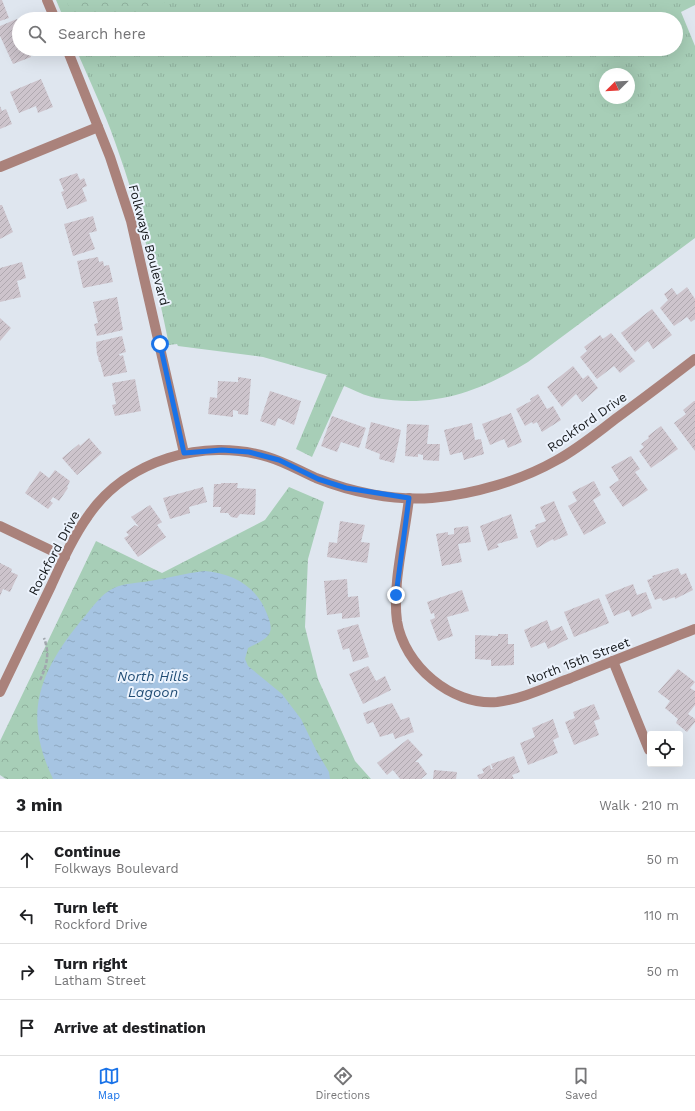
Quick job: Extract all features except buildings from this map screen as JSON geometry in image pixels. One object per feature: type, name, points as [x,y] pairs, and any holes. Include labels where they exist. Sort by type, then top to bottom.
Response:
[{"type":"street","points":[[47,0],[52,12]]},
{"type":"street","name":"Folkways Boulevard","points":[[70,56],[120,187],[138,249],[184,453]]},
{"type":"street","points":[[0,167],[98,127]]},
{"type":"street","name":"Rockford Drive","points":[[0,692],[65,557],[88,515],[110,491],[126,478],[146,467],[164,459],[184,453],[222,450],[249,452],[279,460],[318,479],[346,488],[409,498],[446,496],[480,490],[536,470],[555,461],[590,438],[695,359]]},
{"type":"street","name":"North 15th Street","points":[[409,498],[396,595],[399,631],[408,651],[426,675],[450,691],[468,697],[495,702],[510,699],[695,629]]},
{"type":"street","points":[[0,526],[65,557]]},
{"type":"street","points":[[613,661],[647,745]]},
{"type":"path","points":[[40,680],[48,658],[44,638]]},
{"type":"green space","points":[[56,0],[695,0],[695,5],[681,12],[61,12]]},
{"type":"green space","points":[[66,0],[170,0],[142,12],[71,12]]},
{"type":"green space","points":[[683,17],[695,46],[695,238],[528,362],[492,382],[455,395],[417,401],[397,401],[376,398],[344,386],[312,457],[296,449],[327,375],[263,357],[178,346],[177,344],[169,345],[139,217],[111,130],[79,56],[683,56]]},
{"type":"green space","name":"North Hills Lagoon","points":[[289,487],[324,502],[308,559],[305,627],[318,679],[355,761],[371,779],[6,779],[0,775],[0,741],[96,541],[162,573],[265,520]]},
{"type":"water","name":"North Hills Lagoon","points":[[204,571],[214,572],[234,578],[250,589],[263,604],[271,627],[270,632],[264,640],[248,648],[245,659],[248,666],[282,694],[301,719],[317,752],[329,772],[330,779],[53,779],[44,756],[39,735],[37,715],[45,678],[66,641],[104,594],[114,588],[127,584]]},
{"type":"route","points":[[160,344],[184,453],[204,450],[249,452],[279,460],[306,474],[346,488],[381,495],[409,498],[396,595]]}]
